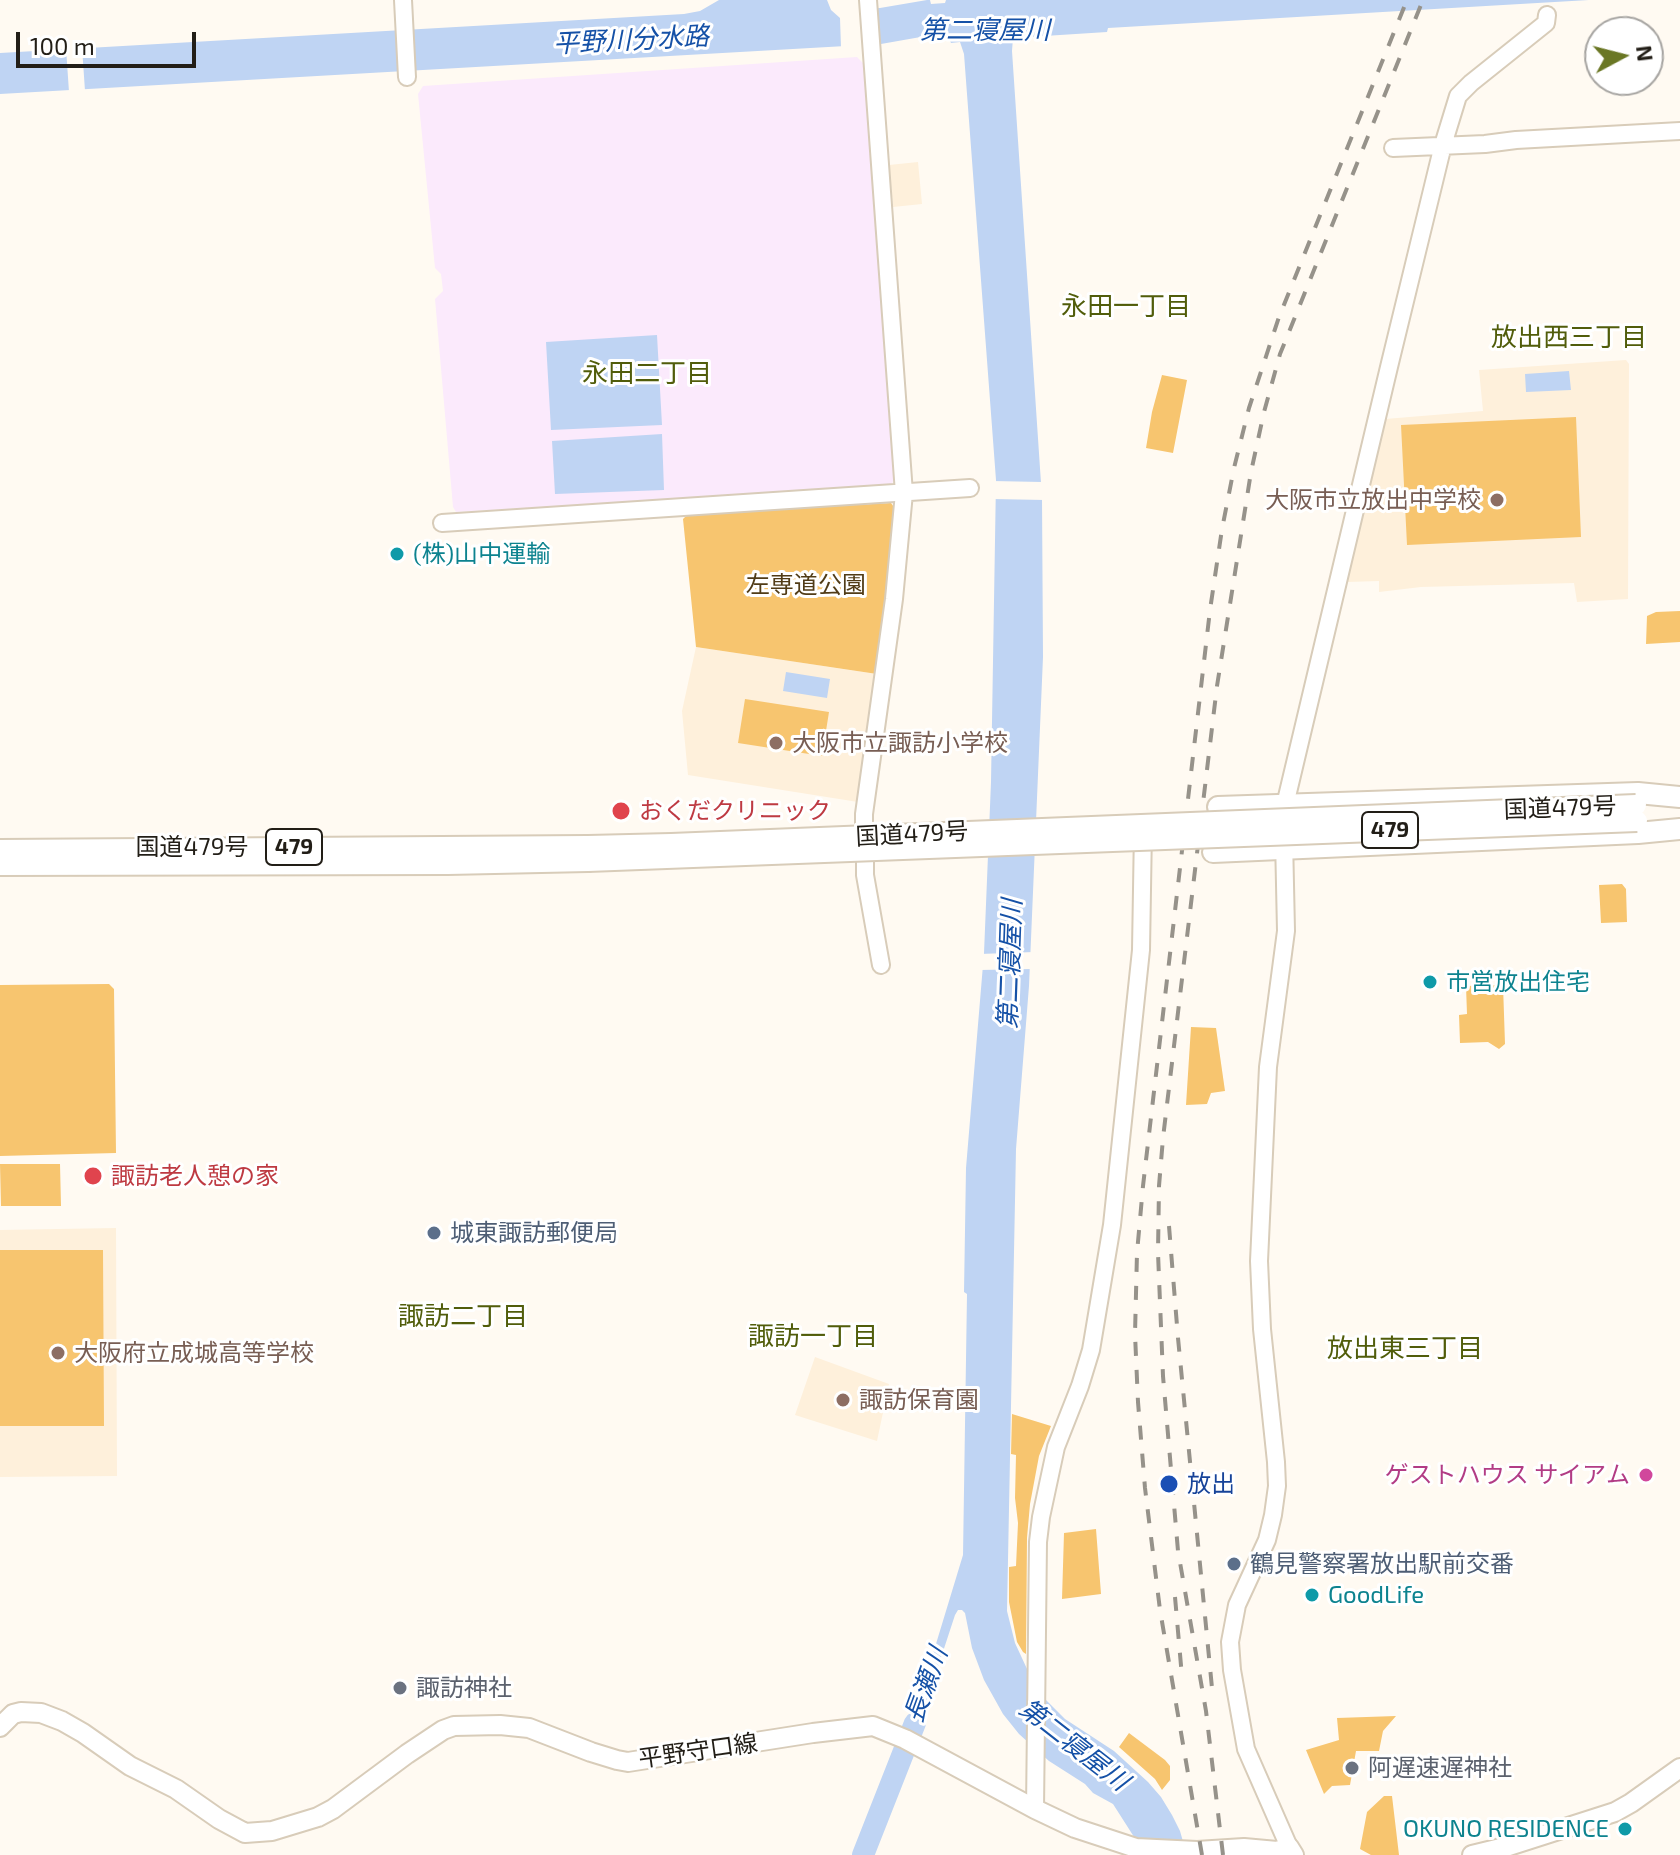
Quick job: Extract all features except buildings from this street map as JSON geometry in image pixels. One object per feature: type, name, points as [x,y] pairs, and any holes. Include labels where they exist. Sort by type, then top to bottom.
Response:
[{"type":"highway","points":[[1218,807],[1638,793],[1680,800]]},
{"type":"highway","name":"国道479号","points":[[1636,813],[1680,800]]},
{"type":"highway","name":"国道479号","points":[[0,865],[448,864],[728,842],[1143,832],[1636,813],[1680,819]]},
{"type":"highway","points":[[1213,852],[1680,829]]},
{"type":"highway","name":"国道479号","points":[[0,850],[588,853]]},
{"type":"main road","name":"平野守口線","points":[[0,1727],[13,1714],[21,1712],[41,1713],[62,1721],[130,1766],[176,1789],[245,1833],[272,1831],[318,1817],[407,1754],[454,1726],[529,1728],[591,1752],[628,1762],[873,1726],[910,1741],[1075,1828],[1138,1848],[1292,1851]]},
{"type":"main road","points":[[1472,1855],[1615,1812],[1680,1768]]},
{"type":"street","points":[[403,0],[406,75]]},
{"type":"street","points":[[864,828],[894,599],[904,493],[868,0]]},
{"type":"street","points":[[1292,1851],[1246,1749],[1230,1642],[1237,1605],[1267,1540],[1277,1486],[1262,1329],[1259,1261],[1268,1067],[1286,931],[1285,805],[1443,145],[1458,96],[1546,23],[1547,15]]},
{"type":"street","points":[[1393,148],[1680,131]]},
{"type":"street","points":[[442,523],[970,488]]},
{"type":"street","points":[[1035,1809],[1038,1542],[1044,1494],[1056,1447],[1091,1350],[1112,1225],[1141,950],[1143,832]]},
{"type":"street","points":[[865,859],[881,965]]},
{"type":"shaded area","points":[[857,57],[864,64],[895,475],[891,487],[456,512],[453,507],[435,299],[443,291],[441,274],[435,268],[418,94],[423,86]]},
{"type":"shaded area","points":[[918,162],[922,204],[893,207],[889,165]]},
{"type":"shaded area","name":"大阪市立放出中学校","points":[[1626,360],[1629,364],[1628,599],[1577,602],[1574,583],[1421,587],[1379,592],[1379,581],[1347,582],[1385,419],[1483,411],[1479,370]]},
{"type":"shaded area","name":"大阪市立諏訪小学校","points":[[696,647],[877,674],[858,802],[688,775],[682,711]]},
{"type":"shaded area","name":"大阪府立成城高等学校","points":[[116,1228],[117,1476],[0,1477],[0,1230]]},
{"type":"shaded area","points":[[815,1357],[889,1384],[877,1441],[795,1415]]},
{"type":"green space","points":[[1162,375],[1187,380],[1173,453],[1146,448]]},
{"type":"green space","points":[[1576,417],[1581,537],[1407,545],[1401,425]]},
{"type":"green space","name":"左専道公園","points":[[891,503],[896,510],[877,674],[696,647],[683,519],[688,514]]},
{"type":"green space","points":[[1680,611],[1680,642],[1646,644],[1647,616],[1656,612]]},
{"type":"green space","points":[[745,699],[829,712],[822,756],[738,743]]},
{"type":"green space","points":[[1622,884],[1626,889],[1627,922],[1601,923],[1599,885]]},
{"type":"green space","points":[[109,984],[114,989],[116,1153],[0,1156],[0,985]]},
{"type":"green space","points":[[1503,985],[1505,1044],[1499,1049],[1488,1042],[1460,1043],[1459,1015],[1467,1014],[1466,986]]},
{"type":"green space","points":[[1191,1027],[1216,1028],[1225,1091],[1211,1093],[1207,1104],[1186,1105]]},
{"type":"green space","points":[[0,1164],[60,1164],[61,1206],[1,1206]]},
{"type":"green space","name":"大阪府立成城高等学校","points":[[0,1250],[103,1250],[104,1426],[0,1426]]},
{"type":"green space","points":[[1012,1414],[1051,1426],[1039,1456],[1030,1504],[1026,1654],[1017,1642],[1009,1602],[1009,1567],[1016,1566],[1018,1523],[1016,1455],[1011,1454]]},
{"type":"green space","points":[[1096,1529],[1101,1594],[1062,1599],[1064,1533]]},
{"type":"green space","points":[[1396,1716],[1383,1731],[1379,1751],[1356,1751],[1350,1785],[1332,1786],[1324,1794],[1306,1750],[1339,1740],[1337,1718]]},
{"type":"green space","points":[[1129,1733],[1170,1766],[1170,1780],[1162,1790],[1155,1779],[1119,1747]]},
{"type":"green space","points":[[1384,1796],[1392,1796],[1399,1855],[1371,1855],[1360,1849],[1367,1812]]},
{"type":"water","points":[[719,0],[865,0],[837,10],[880,8],[927,0],[931,4],[945,3],[946,0],[1589,0],[1108,28],[1107,32],[1013,38],[1042,498],[1043,657],[1029,986],[1016,1149],[1007,1611],[1015,1643],[1034,1684],[1045,1699],[1065,1719],[1114,1751],[1148,1782],[1172,1815],[1184,1845],[1136,1840],[1113,1804],[1049,1761],[1019,1734],[1003,1714],[984,1680],[962,1610],[955,1615],[914,1740],[908,1736],[963,1555],[966,1168],[984,953],[991,782],[996,480],[964,54],[960,42],[951,43],[947,34],[881,44],[0,94],[0,53],[684,14],[700,11]]},
{"type":"water","points":[[657,335],[662,425],[551,430],[546,342]]},
{"type":"water","points":[[1569,371],[1571,390],[1526,392],[1525,374]]},
{"type":"water","points":[[662,434],[664,490],[555,494],[552,441]]},
{"type":"water","points":[[786,672],[830,679],[827,698],[783,691]]},
{"type":"pier","points":[[827,0],[859,0],[882,46],[841,48],[840,18],[831,10]]},
{"type":"pier","points":[[82,47],[85,91],[69,92],[66,48]]},
{"type":"pier","points":[[1045,480],[1045,500],[992,499],[992,481]]},
{"type":"pier","points":[[1034,952],[1032,969],[980,970],[980,954]]},
{"type":"waterway","name":"長瀬川","points":[[863,1855],[915,1723]]},
{"type":"railway","points":[[1202,1855],[1160,1610],[1145,1488],[1135,1334],[1143,1186],[1210,610],[1234,468],[1249,408],[1279,317],[1407,0]]},
{"type":"railway","points":[[1223,1855],[1206,1711],[1178,1551],[1163,1376],[1158,1253],[1163,1138],[1217,686],[1251,472],[1264,412],[1280,354],[1423,0]]},
{"type":"railway","points":[[1169,1226],[1212,1688]]},
{"type":"railway","points":[[1175,1597],[1182,1677]]},
{"type":"place","name":"大阪市立放出中学校","points":[[1497,500]]},
{"type":"place","name":"(株)山中運輸","points":[[397,554]]},
{"type":"place","name":"大阪市立諏訪小学校","points":[[776,743]]},
{"type":"place","name":"おくだクリニック","points":[[621,811]]},
{"type":"place","name":"市営放出住宅","points":[[1430,982]]},
{"type":"place","name":"諏訪老人憩の家","points":[[93,1176]]},
{"type":"place","name":"城東諏訪郵便局","points":[[434,1233]]},
{"type":"place","name":"大阪府立成城高等学校","points":[[58,1353]]},
{"type":"place","name":"諏訪保育園","points":[[843,1400]]},
{"type":"place","name":"ゲストハウス サイアム","points":[[1646,1475]]},
{"type":"place","name":"放出","points":[[1169,1484]]},
{"type":"place","name":"鶴見警察署放出駅前交番","points":[[1234,1564]]},
{"type":"place","name":"GoodLife","points":[[1312,1595]]},
{"type":"place","name":"諏訪神社","points":[[400,1688]]},
{"type":"place","name":"阿遅速遅神社","points":[[1352,1768]]},
{"type":"place","name":"OKUNO RESIDENCE","points":[[1625,1829]]},
{"type":"district","name":"永田一丁目","points":[[1126,306]]},
{"type":"district","name":"放出西三丁目","points":[[1569,337]]},
{"type":"district","name":"永田二丁目","points":[[647,373]]},
{"type":"district","name":"諏訪二丁目","points":[[463,1316]]},
{"type":"district","name":"諏訪一丁目","points":[[813,1336]]},
{"type":"district","name":"放出東三丁目","points":[[1405,1348]]},
{"type":"water label","name":"第二寝屋川","points":[[985,30]]},
{"type":"water label","name":"平野川分水路","points":[[631,40]]},
{"type":"water label","name":"第二寝屋川","points":[[1010,964]]},
{"type":"water label","name":"第二寝屋川","points":[[1074,1745]]}]
